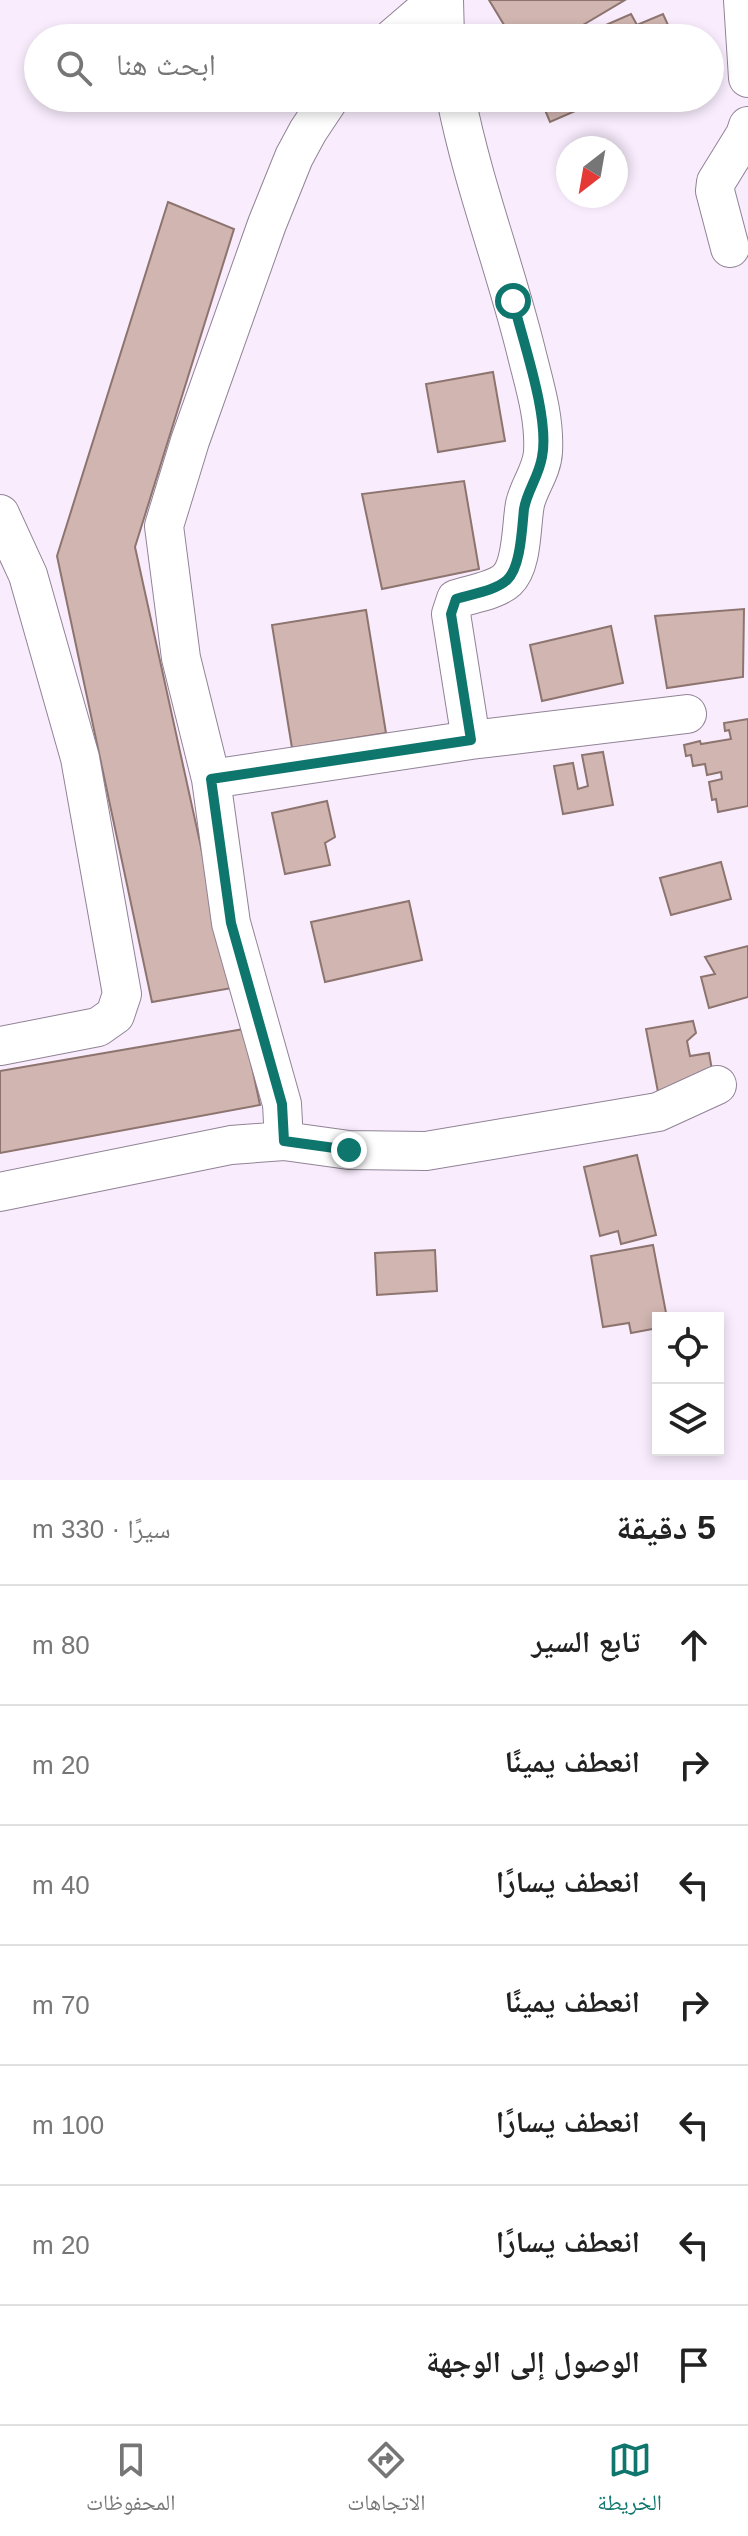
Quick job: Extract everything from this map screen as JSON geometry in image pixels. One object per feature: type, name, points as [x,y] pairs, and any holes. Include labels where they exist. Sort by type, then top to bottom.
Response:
[{"type":"street","points":[[409,24],[437,0]]},
{"type":"street","points":[[444,0],[445,24]]},
{"type":"street","points":[[743,0],[748,78]]},
{"type":"street","points":[[284,1141],[282,1104],[231,923],[211,779],[181,658],[164,526],[190,441],[267,224],[294,157],[321,112]]},
{"type":"street","points":[[459,112],[513,301],[542,418],[543,443],[540,466],[525,501],[514,569],[508,579],[497,586],[456,599],[453,604],[451,614],[471,740]]},
{"type":"street","points":[[730,248],[715,191],[716,182],[748,126]]},
{"type":"street","points":[[0,514],[28,575],[80,758],[122,994],[115,1015],[98,1027],[0,1046]]},
{"type":"street","points":[[211,779],[471,740],[687,714]]},
{"type":"street","points":[[0,1192],[231,1145],[284,1141],[349,1150],[426,1151],[658,1112],[717,1085]]},
{"type":"building","points":[[489,0],[625,0],[585,24],[504,24]]},
{"type":"building","points":[[631,14],[636,24],[608,24]]},
{"type":"building","points":[[663,14],[668,24],[639,24]]},
{"type":"building","points":[[546,112],[573,112],[550,122]]},
{"type":"building","points":[[168,202],[234,229],[135,547],[232,988],[152,1002],[57,556]]},
{"type":"building","points":[[493,372],[505,441],[438,452],[426,384]]},
{"type":"building","points":[[464,481],[479,569],[382,589],[362,494]]},
{"type":"building","points":[[744,609],[743,677],[667,688],[655,616]]},
{"type":"building","points":[[366,610],[386,733],[292,748],[272,625]]},
{"type":"building","points":[[611,626],[623,683],[542,701],[530,645]]},
{"type":"building","points":[[748,719],[748,806],[718,812],[709,782],[722,779],[721,772],[707,775],[705,764],[693,766],[691,755],[686,756],[684,745],[731,739],[724,723]]},
{"type":"building","points":[[603,752],[613,805],[563,814],[554,766],[573,763],[578,789],[588,786],[582,755]]},
{"type":"building","points":[[327,801],[335,837],[325,843],[330,865],[285,874],[272,813]]},
{"type":"building","points":[[721,862],[731,899],[671,915],[660,878]]},
{"type":"building","points":[[409,901],[422,960],[325,982],[311,922]]},
{"type":"building","points":[[748,946],[748,997],[709,1008],[701,977],[715,974],[705,957]]},
{"type":"building","points":[[693,1021],[696,1033],[687,1041],[690,1056],[709,1053],[714,1081],[658,1092],[646,1029]]},
{"type":"building","points":[[244,1029],[260,1105],[0,1153],[0,1071]]},
{"type":"building","points":[[637,1155],[656,1235],[621,1244],[618,1231],[600,1236],[584,1167]]},
{"type":"building","points":[[653,1245],[666,1312],[652,1312],[652,1329],[631,1333],[629,1323],[603,1327],[591,1256]]},
{"type":"building","points":[[435,1250],[437,1291],[377,1295],[375,1253]]},
{"type":"route","points":[[349,1150],[284,1141],[282,1104],[231,923],[211,779],[471,740],[451,614],[453,604],[456,599],[497,586],[508,579],[514,569],[520,543],[525,501],[543,456],[542,418],[513,301]]}]
